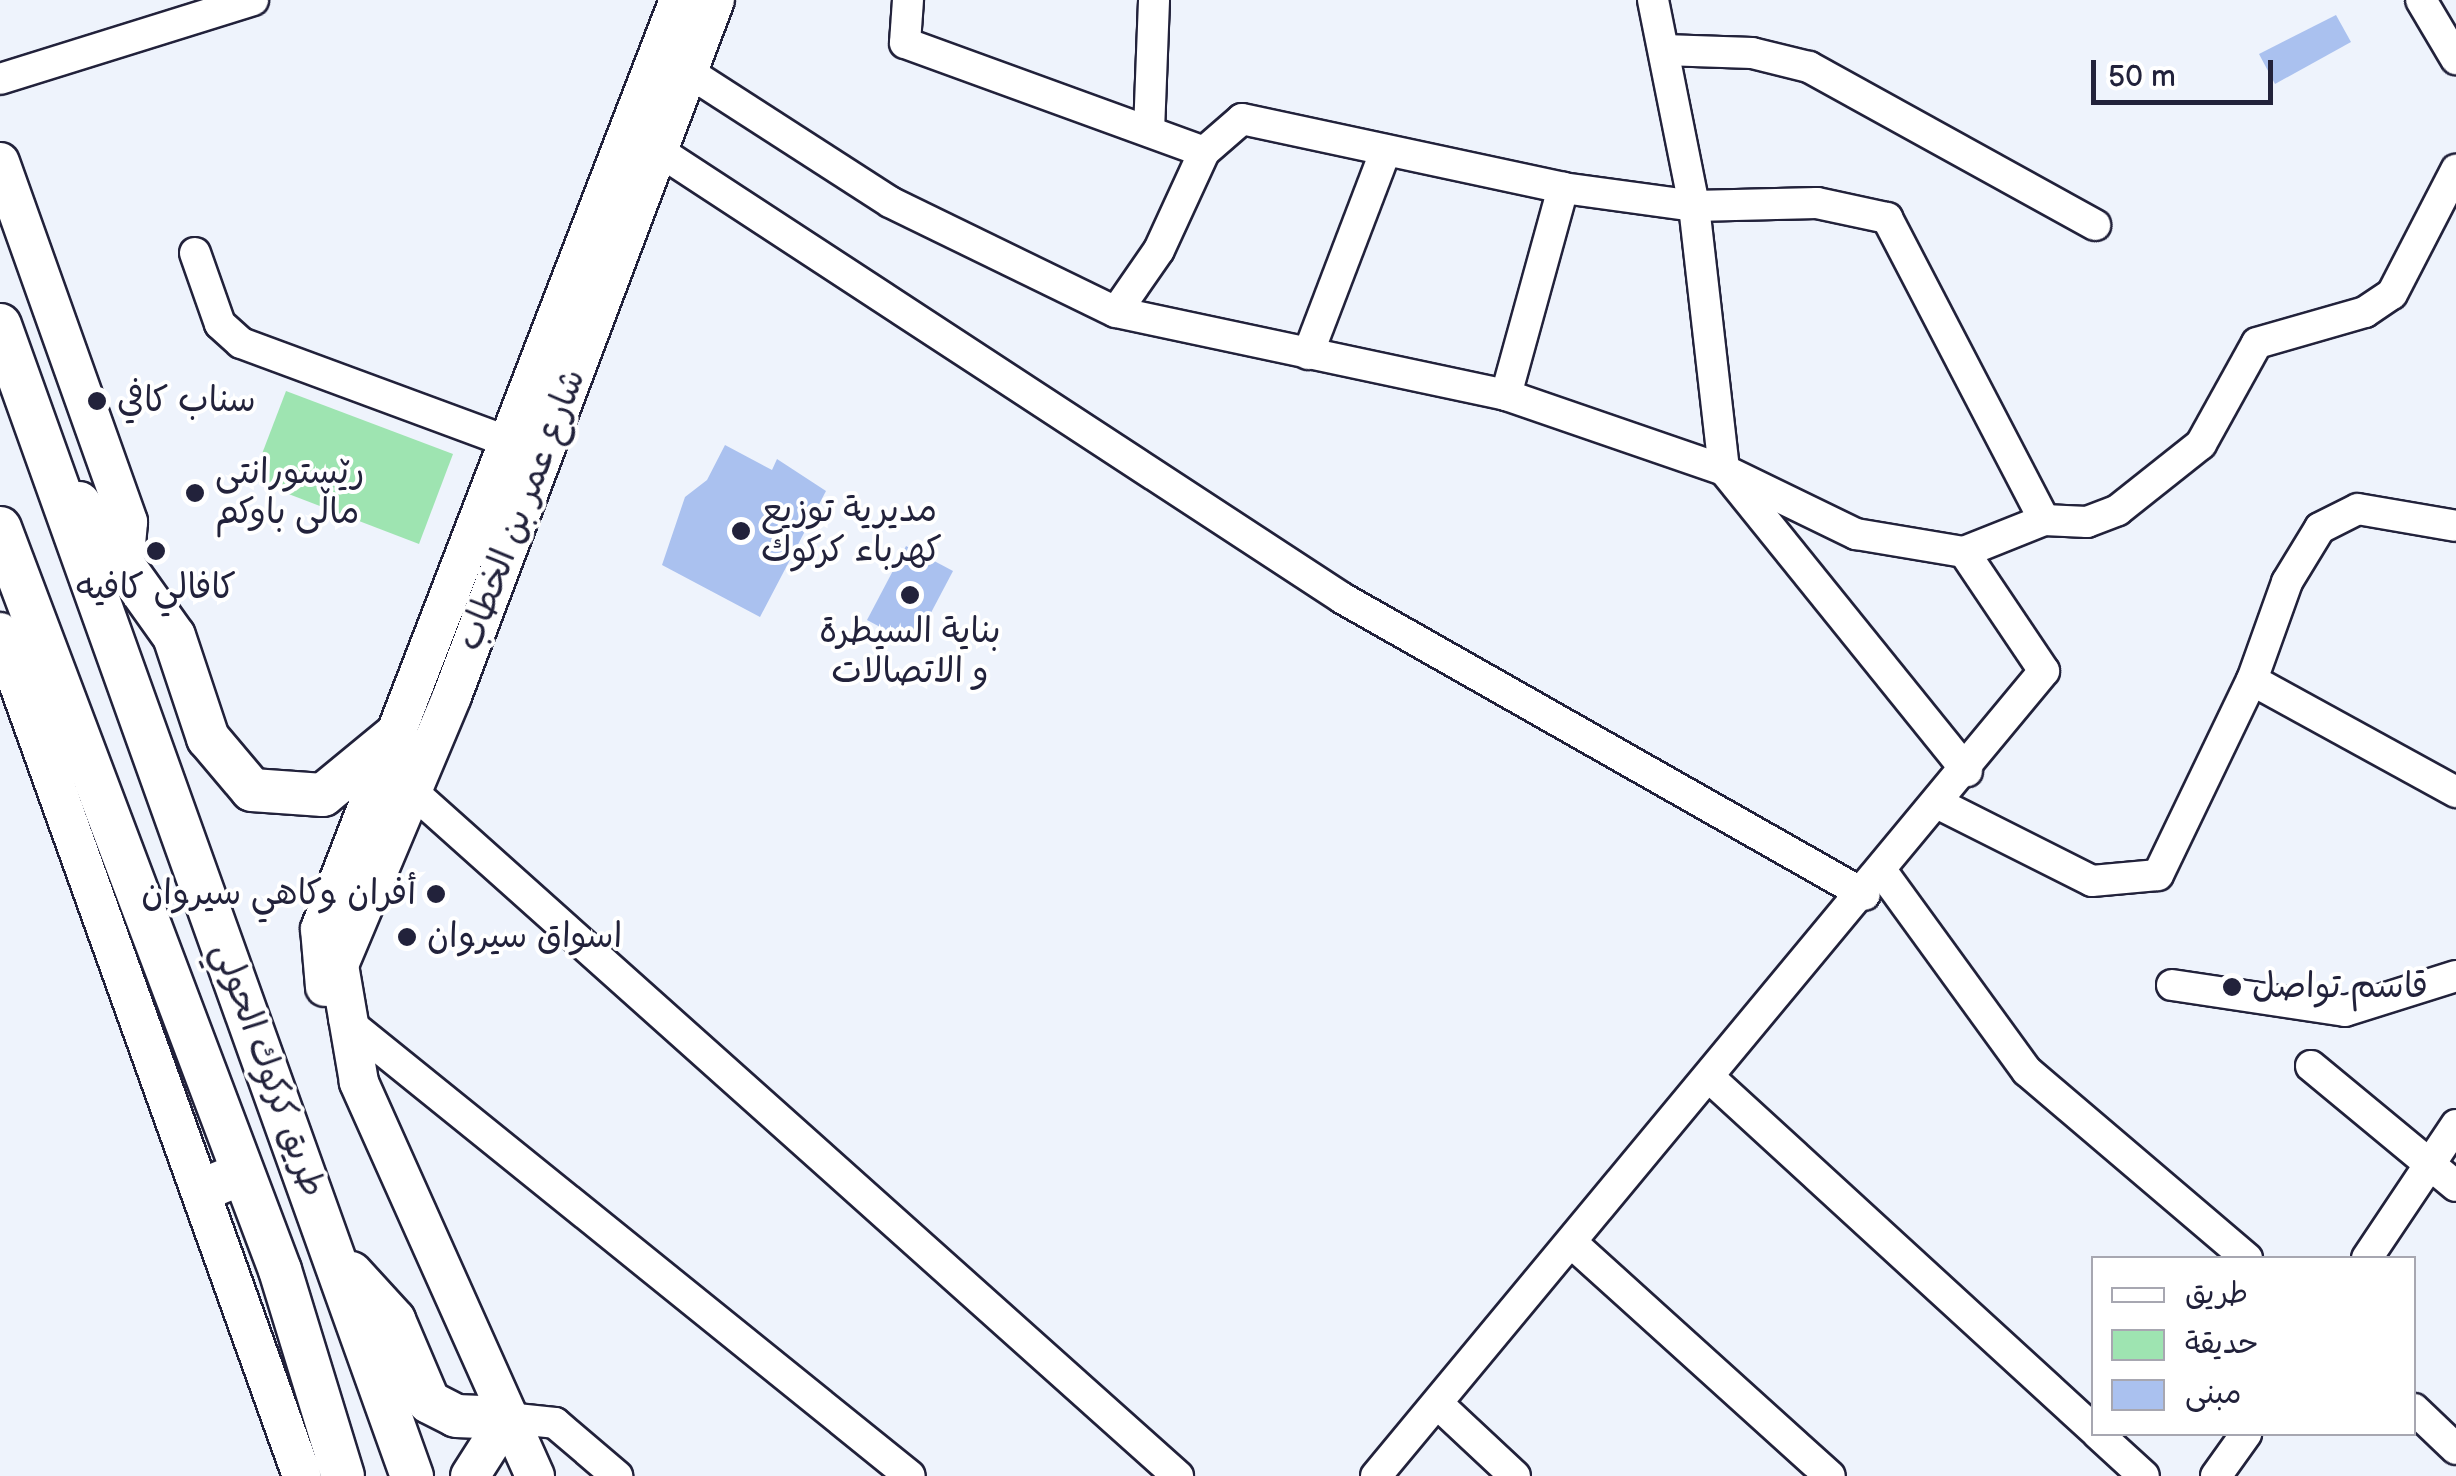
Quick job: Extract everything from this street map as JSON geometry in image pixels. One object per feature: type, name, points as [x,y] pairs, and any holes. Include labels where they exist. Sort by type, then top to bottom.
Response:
[{"type":"highway","name":"طريق كركوك الحولي","points":[[0,326],[412,1476]]},
{"type":"highway","points":[[41,445],[174,636],[208,738],[252,790],[323,795],[397,734]]},
{"type":"highway","name":"طريق كركوك الحولي","points":[[0,528],[222,1182],[343,1476]]},
{"type":"highway","points":[[336,1258],[394,1320],[429,1402],[456,1416],[507,1418]]},
{"type":"main road","name":"شارع عمر بن الخطاب","points":[[344,1019],[344,948],[414,793],[434,690],[509,442],[679,0]]},
{"type":"main road","name":"شارع عمر بن الخطاب","points":[[344,1019],[321,977],[320,929],[397,734],[434,690],[658,151],[715,0]]},
{"type":"main road","points":[[0,162],[128,522],[124,567]]},
{"type":"main road","points":[[0,632],[222,1182],[302,1476]]},
{"type":"main road","points":[[344,1019],[359,1082],[535,1476]]},
{"type":"main road","points":[[470,1476],[507,1418]]},
{"type":"main road","points":[[507,1418],[514,1476]]},
{"type":"street","points":[[0,79],[253,0]]},
{"type":"street","points":[[908,0],[905,43],[1204,152]]},
{"type":"street","points":[[1149,131],[1154,0]]},
{"type":"street","points":[[1653,0],[1694,206],[1724,470],[1967,770]]},
{"type":"street","points":[[2420,0],[2456,60]]},
{"type":"street","points":[[1664,50],[1752,53],[1809,66],[2095,225]]},
{"type":"street","points":[[690,72],[890,202],[1116,312],[1506,395],[1724,470],[1856,534],[1964,552],[2044,520],[2086,522],[2174,472],[2227,410],[2257,344],[2274,332],[2365,312],[2392,294],[2456,170]]},
{"type":"street","points":[[1116,312],[1159,250],[1204,152],[1242,119],[1563,188],[1694,206],[1817,203],[1887,218],[2044,520]]},
{"type":"street","points":[[1308,354],[1386,150]]},
{"type":"street","points":[[658,151],[1342,598],[1874,884],[2027,1071],[2245,1256]]},
{"type":"street","points":[[1506,395],[1563,188]]},
{"type":"street","points":[[195,253],[220,324],[240,342],[509,442]]},
{"type":"street","points":[[1939,804],[2092,881],[2158,874],[2252,680],[2287,582],[2320,528],[2358,508],[2456,526]]},
{"type":"street","points":[[1376,1476],[1874,884],[2044,672],[1964,552]]},
{"type":"street","points":[[2252,680],[2456,792]]},
{"type":"street","points":[[414,793],[1178,1476]]},
{"type":"street","points":[[2172,984],[2345,1011],[2456,976]]},
{"type":"street","points":[[344,1019],[910,1476]]},
{"type":"street","points":[[2311,1066],[2456,1186]]},
{"type":"street","points":[[1711,1079],[2091,1427]]},
{"type":"street","points":[[2367,1256],[2456,1125]]},
{"type":"street","points":[[1573,1244],[1830,1476]]},
{"type":"street","points":[[1439,1405],[1516,1476]]},
{"type":"street","points":[[2416,1410],[2456,1448]]},
{"type":"street","points":[[507,1418],[547,1418],[617,1476]]},
{"type":"street","points":[[2100,1436],[2144,1476]]},
{"type":"street","points":[[2216,1476],[2245,1436]]},
{"type":"green space","points":[[286,391],[453,454],[419,544],[252,480]]},
{"type":"building","points":[[2336,15],[2351,42],[2275,84],[2259,54]]},
{"type":"building","name":"مديرية توزيع كهرباء كركوك","points":[[725,445],[772,470],[777,459],[826,491],[760,617],[662,565],[685,497],[707,480]]},
{"type":"building","name":"بناية السيطرة و الاتصالات","points":[[906,546],[953,571],[914,645],[867,620]]},
{"type":"place","name":"سناب كافي","points":[[97,401]]},
{"type":"place","name":"رێستورانتی ماڵی باوکم","points":[[195,493]]},
{"type":"place","name":"مديرية توزيع كهرباء كركوك","points":[[741,531]]},
{"type":"place","name":"كافالي كافيه","points":[[156,551]]},
{"type":"place","name":"بناية السيطرة و الاتصالات","points":[[910,595]]},
{"type":"place","name":"أفران وكاهي سيروان","points":[[436,894]]},
{"type":"place","name":"اسواق سيروان","points":[[407,937]]},
{"type":"place","name":"قاسم تواصل","points":[[2232,987]]}]
